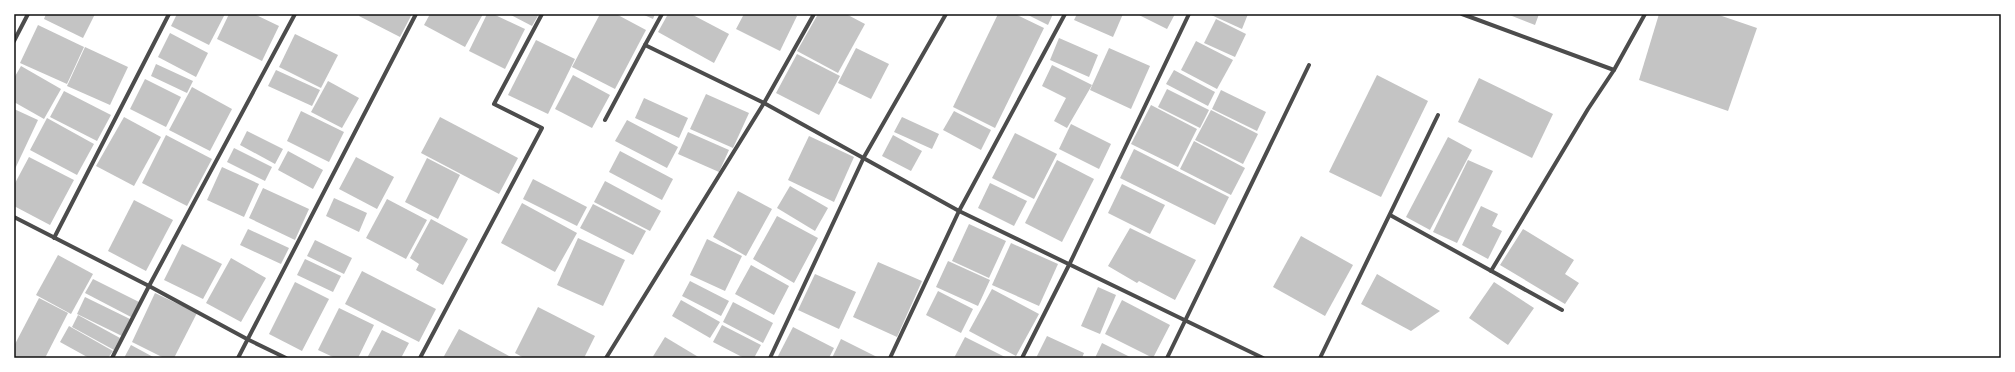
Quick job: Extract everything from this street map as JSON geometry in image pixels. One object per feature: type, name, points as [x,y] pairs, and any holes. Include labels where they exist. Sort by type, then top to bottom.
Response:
[{"type":"street","points":[[14,41],[28,14]]},
{"type":"street","points":[[54,238],[169,14]]},
{"type":"street","points":[[112,358],[295,14]]},
{"type":"street","points":[[238,358],[416,14]]},
{"type":"street","points":[[420,358],[542,128],[494,104],[542,14]]},
{"type":"street","points":[[605,120],[662,14]]},
{"type":"street","points":[[606,358],[764,103],[814,14]]},
{"type":"street","points":[[770,358],[864,158],[946,14]]},
{"type":"street","points":[[890,358],[959,210],[1065,14]]},
{"type":"street","points":[[1022,358],[1070,263],[1189,14]]},
{"type":"street","points":[[1462,14],[1614,70]]},
{"type":"street","points":[[1491,271],[1588,108],[1614,70],[1645,14]]},
{"type":"street","points":[[645,45],[764,103],[959,210],[1263,358]]},
{"type":"street","points":[[1167,358],[1309,65]]},
{"type":"street","points":[[1320,358],[1438,115]]},
{"type":"street","points":[[1390,215],[1562,310]]},
{"type":"street","points":[[14,217],[286,358]]},
{"type":"building","points":[[46,14],[95,14],[83,38],[44,19]]},
{"type":"building","points":[[177,14],[225,14],[209,45],[171,26]]},
{"type":"building","points":[[229,14],[254,14],[279,26],[262,61],[217,39]]},
{"type":"building","points":[[360,14],[412,14],[400,37],[359,16]]},
{"type":"building","points":[[430,14],[483,14],[465,47],[424,25]]},
{"type":"building","points":[[487,14],[493,14],[525,29],[505,69],[469,51]]},
{"type":"building","points":[[509,14],[539,14],[532,26]]},
{"type":"building","points":[[600,14],[616,14],[646,30],[615,89],[572,67]]},
{"type":"building","points":[[642,14],[655,14],[653,19]]},
{"type":"building","points":[[668,14],[691,14],[729,34],[714,63],[658,32]]},
{"type":"building","points":[[744,14],[794,14],[797,16],[780,51],[736,29]]},
{"type":"building","points":[[818,14],[846,14],[865,24],[838,73],[797,51]]},
{"type":"building","points":[[998,14],[1015,14],[1044,28],[995,128],[953,107]]},
{"type":"building","points":[[1026,14],[1053,14],[1048,25]]},
{"type":"building","points":[[1077,14],[1123,14],[1113,37],[1074,20]]},
{"type":"building","points":[[1137,14],[1175,14],[1167,29]]},
{"type":"building","points":[[1209,14],[1248,14],[1242,29]]},
{"type":"building","points":[[1507,14],[1539,14],[1535,25]]},
{"type":"building","points":[[1659,14],[1716,14],[1757,28],[1728,111],[1639,80]]},
{"type":"building","points":[[1216,19],[1246,34],[1235,57],[1204,43]]},
{"type":"building","points":[[38,25],[84,47],[67,84],[20,63]]},
{"type":"building","points":[[170,33],[208,53],[196,77],[158,57]]},
{"type":"building","points":[[295,34],[338,55],[321,88],[279,67]]},
{"type":"building","points":[[1059,38],[1098,55],[1089,77],[1050,60]]},
{"type":"building","points":[[536,40],[575,59],[548,114],[508,95]]},
{"type":"building","points":[[1196,41],[1233,60],[1217,89],[1181,70]]},
{"type":"building","points":[[85,47],[128,67],[110,105],[67,86]]},
{"type":"building","points":[[856,48],[889,64],[871,99],[838,83]]},
{"type":"building","points":[[1109,48],[1150,66],[1131,109],[1090,90]]},
{"type":"building","points":[[797,54],[840,76],[819,115],[776,93]]},
{"type":"building","points":[[156,64],[193,81],[187,93],[151,76]]},
{"type":"building","points":[[1052,65],[1092,85],[1067,128],[1054,121],[1066,98],[1042,86]]},
{"type":"building","points":[[21,66],[61,89],[44,119],[14,102],[14,78]]},
{"type":"building","points":[[276,70],[320,90],[312,106],[268,86]]},
{"type":"building","points":[[1174,70],[1215,92],[1208,106],[1166,84]]},
{"type":"building","points":[[573,75],[610,95],[592,128],[555,109]]},
{"type":"building","points":[[1377,75],[1428,101],[1381,197],[1329,172]]},
{"type":"building","points":[[1479,78],[1553,114],[1532,158],[1458,122]]},
{"type":"building","points":[[145,79],[181,97],[166,127],[130,109]]},
{"type":"building","points":[[328,81],[359,98],[342,128],[311,112]]},
{"type":"building","points":[[192,87],[232,109],[210,151],[169,130]]},
{"type":"building","points":[[1167,89],[1209,110],[1200,128],[1158,107]]},
{"type":"building","points":[[1221,90],[1266,112],[1257,131],[1212,109]]},
{"type":"building","points":[[64,91],[111,115],[97,141],[50,117]]},
{"type":"building","points":[[706,94],[749,113],[733,148],[690,129]]},
{"type":"building","points":[[644,98],[688,118],[679,138],[635,118]]},
{"type":"building","points":[[1151,105],[1197,129],[1178,167],[1131,144]]},
{"type":"building","points":[[14,109],[38,120],[14,171]]},
{"type":"building","points":[[1211,110],[1258,134],[1243,164],[1195,140]]},
{"type":"building","points":[[301,111],[344,132],[329,162],[287,141]]},
{"type":"building","points":[[954,111],[991,130],[981,150],[943,130]]},
{"type":"building","points":[[124,117],[161,137],[134,186],[96,166]]},
{"type":"building","points":[[440,117],[518,158],[499,194],[421,153]]},
{"type":"building","points":[[902,117],[939,134],[932,149],[894,132]]},
{"type":"building","points":[[47,118],[94,144],[77,175],[30,150]]},
{"type":"building","points":[[627,120],[678,147],[667,168],[615,141]]},
{"type":"building","points":[[1071,124],[1111,144],[1099,169],[1059,149]]},
{"type":"building","points":[[247,131],[283,149],[275,164],[240,145]]},
{"type":"building","points":[[688,132],[729,150],[719,172],[678,154]]},
{"type":"building","points":[[1015,133],[1057,154],[1034,199],[992,178]]},
{"type":"building","points":[[166,135],[212,159],[187,206],[142,183]]},
{"type":"building","points":[[893,135],[922,151],[911,171],[882,156]]},
{"type":"building","points":[[809,136],[854,157],[834,202],[788,180]]},
{"type":"building","points":[[1448,137],[1472,150],[1430,230],[1406,217]]},
{"type":"building","points":[[1194,141],[1245,168],[1231,195],[1180,169]]},
{"type":"building","points":[[234,148],[272,167],[265,181],[227,162]]},
{"type":"building","points":[[1134,149],[1229,197],[1215,225],[1120,178]]},
{"type":"building","points":[[288,151],[323,170],[313,189],[278,170]]},
{"type":"building","points":[[620,151],[673,179],[662,200],[609,172]]},
{"type":"building","points":[[29,157],[74,180],[50,225],[14,206],[14,185]]},
{"type":"building","points":[[356,157],[394,177],[377,209],[339,189]]},
{"type":"building","points":[[427,158],[460,175],[438,219],[405,202]]},
{"type":"building","points":[[1057,160],[1094,179],[1062,242],[1025,223]]},
{"type":"building","points":[[1468,160],[1493,171],[1457,243],[1433,232]]},
{"type":"building","points":[[222,167],[259,184],[244,217],[207,200]]},
{"type":"building","points":[[533,179],[587,207],[577,226],[523,199]]},
{"type":"building","points":[[605,181],[661,211],[650,231],[594,202]]},
{"type":"building","points":[[990,183],[1027,201],[1014,226],[978,208]]},
{"type":"building","points":[[1122,184],[1165,205],[1150,234],[1108,213]]},
{"type":"building","points":[[790,186],[828,208],[815,231],[777,208]]},
{"type":"building","points":[[263,188],[309,209],[295,240],[249,218]]},
{"type":"building","points":[[738,191],[772,209],[746,256],[713,237]]},
{"type":"building","points":[[334,198],[367,213],[359,232],[326,216]]},
{"type":"building","points":[[387,199],[427,220],[406,259],[366,238]]},
{"type":"building","points":[[134,200],[173,220],[146,271],[108,251]]},
{"type":"building","points":[[522,203],[577,233],[555,272],[501,243]]},
{"type":"building","points":[[593,204],[646,231],[633,255],[580,228]]},
{"type":"building","points":[[1481,206],[1498,214],[1492,226],[1502,231],[1488,259],[1462,245]]},
{"type":"building","points":[[777,216],[818,238],[794,283],[753,259]]},
{"type":"building","points":[[431,219],[468,239],[443,285],[416,270],[419,264],[410,258]]},
{"type":"building","points":[[969,224],[1006,241],[989,278],[952,261]]},
{"type":"building","points":[[1130,228],[1196,260],[1175,300],[1139,281],[1137,283],[1108,266]]},
{"type":"building","points":[[248,229],[289,248],[281,264],[240,245]]},
{"type":"building","points":[[1523,229],[1574,260],[1565,274],[1579,283],[1565,304],[1500,265]]},
{"type":"building","points":[[1301,236],[1353,265],[1325,316],[1273,287]]},
{"type":"building","points":[[578,238],[625,260],[603,306],[557,285]]},
{"type":"building","points":[[707,239],[742,256],[725,291],[690,275]]},
{"type":"building","points":[[315,240],[352,258],[344,274],[307,256]]},
{"type":"building","points":[[1011,243],[1058,264],[1039,306],[992,285]]},
{"type":"building","points":[[182,244],[222,264],[203,299],[164,280]]},
{"type":"building","points":[[58,255],[93,274],[71,314],[36,295]]},
{"type":"building","points":[[231,258],[266,278],[241,322],[206,303]]},
{"type":"building","points":[[305,259],[341,276],[333,292],[297,275]]},
{"type":"building","points":[[948,261],[990,280],[978,306],[936,287]]},
{"type":"building","points":[[878,262],[922,281],[897,337],[853,317]]},
{"type":"building","points":[[751,265],[789,286],[774,315],[735,294]]},
{"type":"building","points":[[362,271],[436,309],[419,342],[345,304]]},
{"type":"building","points":[[815,274],[856,292],[839,329],[798,310]]},
{"type":"building","points":[[1377,274],[1440,311],[1411,331],[1361,304]]},
{"type":"building","points":[[93,279],[139,302],[131,317],[85,293]]},
{"type":"building","points":[[690,281],[729,301],[721,316],[682,296]]},
{"type":"building","points":[[295,282],[329,299],[302,351],[269,334]]},
{"type":"building","points":[[1494,282],[1534,308],[1508,345],[1469,318]]},
{"type":"building","points":[[1098,287],[1116,295],[1100,334],[1081,326]]},
{"type":"building","points":[[992,289],[1039,314],[1016,356],[969,331]]},
{"type":"building","points":[[938,291],[973,309],[961,333],[926,315]]},
{"type":"building","points":[[155,293],[197,313],[174,358],[164,358],[132,342]]},
{"type":"building","points":[[85,297],[130,319],[122,336],[77,314]]},
{"type":"building","points":[[39,298],[68,313],[45,358],[14,358],[14,346]]},
{"type":"building","points":[[681,300],[720,322],[710,338],[672,316]]},
{"type":"building","points":[[1122,300],[1170,325],[1153,358],[1105,334]]},
{"type":"building","points":[[733,302],[773,323],[763,343],[723,322]]},
{"type":"building","points":[[538,307],[595,336],[584,358],[524,358],[515,353]]},
{"type":"building","points":[[339,308],[374,325],[358,358],[335,358],[318,350]]},
{"type":"building","points":[[78,315],[120,338],[114,350],[72,327]]},
{"type":"building","points":[[722,325],[761,345],[754,358],[744,358],[713,342]]},
{"type":"building","points":[[69,326],[113,351],[108,358],[89,358],[60,342]]},
{"type":"building","points":[[793,327],[834,348],[829,358],[777,358]]},
{"type":"building","points":[[459,329],[513,358],[443,358]]},
{"type":"building","points":[[382,330],[409,343],[401,358],[367,358]]},
{"type":"building","points":[[1047,336],[1084,353],[1082,358],[1036,358]]},
{"type":"building","points":[[665,337],[700,358],[652,358]]},
{"type":"building","points":[[965,337],[1007,358],[954,358]]},
{"type":"building","points":[[841,339],[879,358],[832,358]]},
{"type":"building","points":[[1102,343],[1132,358],[1095,358]]},
{"type":"building","points":[[131,345],[155,358],[124,358]]}]
